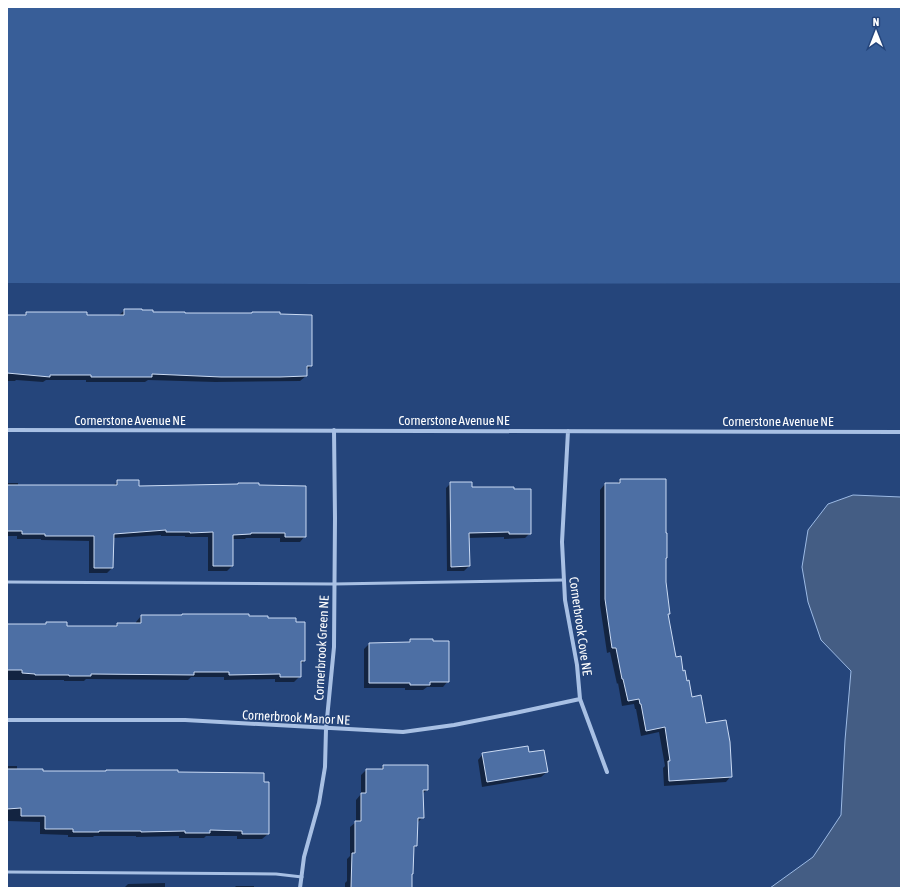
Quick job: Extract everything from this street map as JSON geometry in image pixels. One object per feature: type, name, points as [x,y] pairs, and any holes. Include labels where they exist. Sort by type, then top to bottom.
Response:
[{"type":"street","name":"Cornerstone Avenue NE","points":[[7,430],[901,432]]},
{"type":"street","name":"Cornerbrook Green NE","points":[[300,888],[304,857],[319,803],[325,767],[326,729],[334,648],[334,430]]},
{"type":"street","name":"Cornerbrook Cove NE","points":[[568,431],[562,542],[565,600],[577,665],[580,699],[607,772]]},
{"type":"street","name":"Cornerbrook Manor NE","points":[[7,720],[185,720],[326,729],[403,732],[454,725],[580,699]]},
{"type":"lane","points":[[7,582],[334,584],[564,580]]},
{"type":"lane","points":[[7,872],[276,874],[302,877]]},
{"type":"shaded area","points":[[7,7],[901,7],[901,283],[7,283]]},
{"type":"shaded area","points":[[853,495],[901,497],[901,888],[770,888],[813,857],[841,815],[845,740],[851,671],[821,640],[808,602],[802,567],[808,530],[828,504]]},
{"type":"building","points":[[124,309],[153,310],[153,312],[280,312],[280,314],[312,315],[312,366],[307,366],[307,376],[280,377],[221,377],[152,374],[152,377],[50,375],[50,377],[7,373],[7,315],[26,315],[26,312],[87,312],[87,315],[124,315]]},
{"type":"building","points":[[620,479],[666,479],[666,582],[670,614],[668,614],[676,657],[681,656],[683,671],[685,670],[687,681],[689,680],[692,697],[701,695],[706,723],[726,720],[730,742],[732,777],[669,781],[668,761],[670,761],[665,727],[646,731],[639,699],[628,701],[616,648],[612,648],[605,599],[605,483],[620,483]]},
{"type":"building","points":[[117,480],[139,480],[139,486],[259,483],[259,485],[306,486],[306,537],[285,537],[285,533],[251,533],[233,535],[233,566],[213,566],[213,532],[166,532],[166,530],[114,534],[113,568],[94,568],[94,536],[45,536],[45,534],[22,534],[22,531],[7,531],[7,485],[117,485]]},
{"type":"building","points":[[450,482],[472,482],[472,487],[514,487],[514,489],[531,489],[531,534],[509,534],[509,532],[469,533],[470,566],[451,567]]},
{"type":"building","points":[[249,614],[249,616],[268,616],[268,618],[296,618],[296,622],[305,622],[305,661],[301,661],[301,677],[280,677],[280,674],[229,675],[229,672],[194,672],[194,675],[91,674],[91,676],[69,676],[35,675],[22,673],[22,670],[7,670],[7,624],[46,624],[46,622],[67,622],[67,626],[117,626],[117,623],[141,623],[141,615]]},
{"type":"building","points":[[410,639],[449,641],[449,682],[430,682],[430,685],[410,685],[410,683],[369,683],[369,643],[410,642]]},
{"type":"building","points":[[528,746],[529,752],[544,750],[548,772],[487,782],[482,753]]},
{"type":"building","points":[[383,765],[428,765],[428,790],[423,790],[424,818],[418,818],[417,846],[414,846],[412,888],[351,888],[352,853],[355,853],[355,821],[361,821],[361,793],[366,793],[366,769],[383,769]]},
{"type":"building","points":[[7,769],[43,769],[43,771],[178,770],[178,772],[264,773],[264,782],[269,782],[269,834],[242,834],[242,831],[210,830],[210,833],[185,833],[185,831],[73,832],[73,829],[45,829],[45,816],[21,816],[21,808],[7,809]]}]
